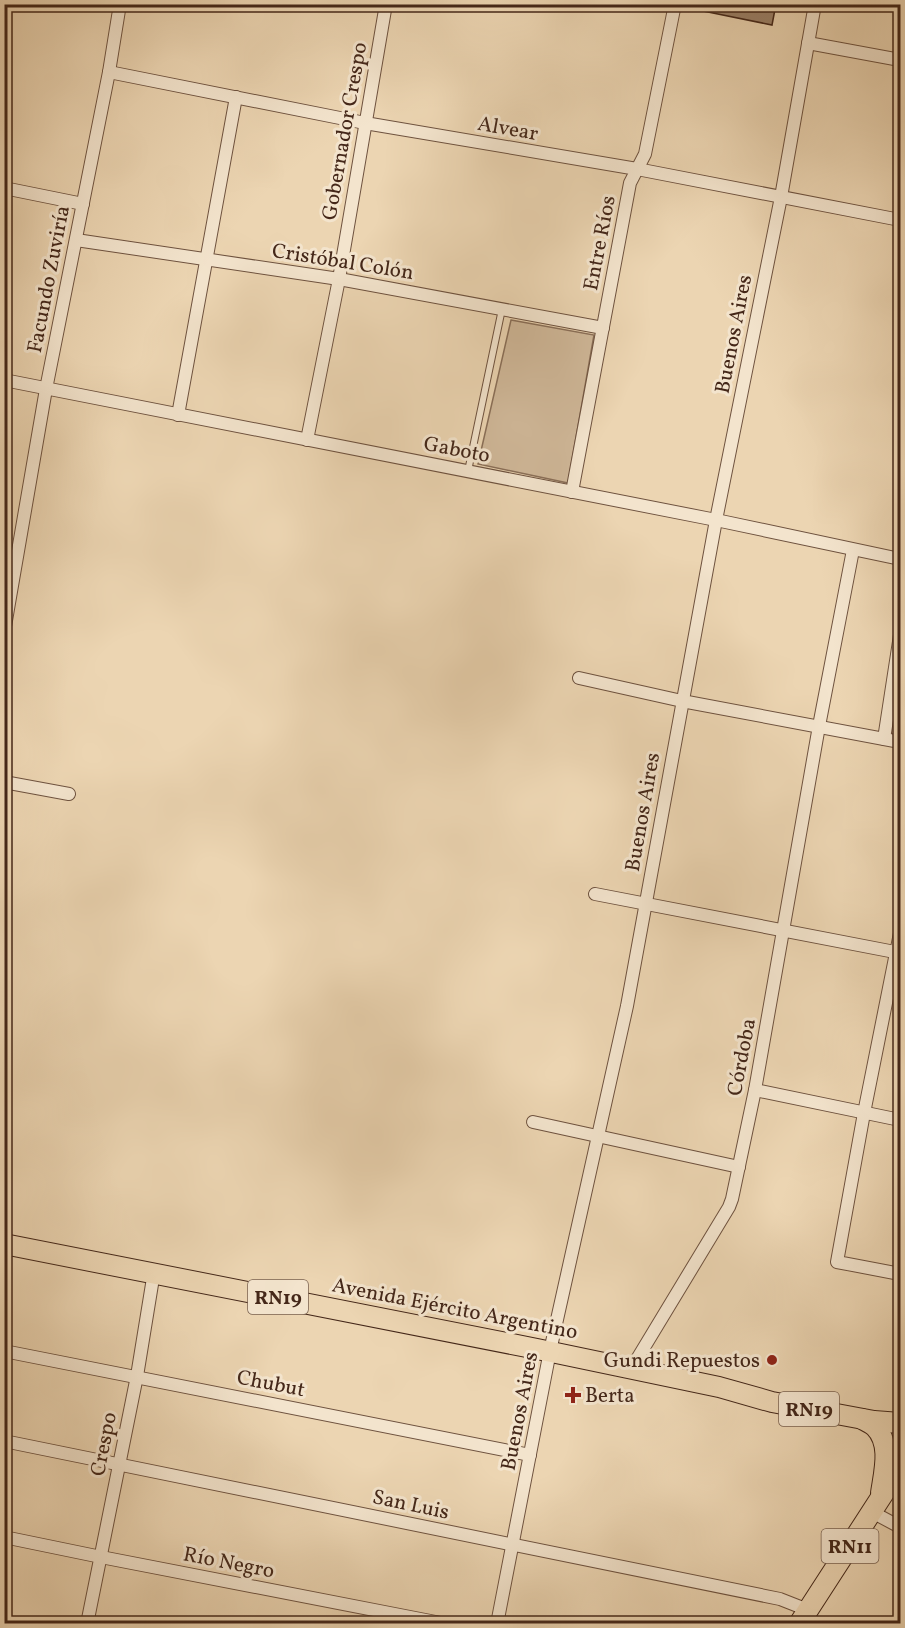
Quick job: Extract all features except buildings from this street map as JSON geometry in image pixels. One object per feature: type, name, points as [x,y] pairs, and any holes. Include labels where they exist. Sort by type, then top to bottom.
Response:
[{"type":"main road","name":"Avenida Ejército Argentino","points":[[4,1244],[550,1352],[719,1387],[772,1402],[862,1419],[900,1423]]},
{"type":"main road","name":"Avenida Ejército Argentino","points":[[719,1387],[775,1392],[880,1410],[900,1416]]},
{"type":"main road","points":[[862,1419],[874,1426],[886,1449],[885,1466],[875,1506]]},
{"type":"main road","name":"RN11","points":[[804,1617],[900,1468]]},
{"type":"street","name":"Facundo Zuviría","points":[[4,632],[10,563],[76,240],[120,4]]},
{"type":"street","name":"Gobernador Crespo","points":[[308,440],[339,279],[386,4]]},
{"type":"street","name":"Entre Ríos","points":[[572,492],[630,183],[645,154],[675,4]]},
{"type":"street","name":"Buenos Aires","points":[[497,1623],[550,1352],[627,1006],[682,701],[781,197],[815,4]]},
{"type":"street","points":[[808,43],[900,60]]},
{"type":"street","name":"Alvear","points":[[109,72],[365,123],[637,169],[900,220]]},
{"type":"street","points":[[178,415],[236,98]]},
{"type":"street","points":[[4,188],[83,204]]},
{"type":"street","name":"Cristóbal Colón","points":[[76,240],[339,279],[603,328]]},
{"type":"street","name":"Gaboto","points":[[4,380],[716,520],[900,559]]},
{"type":"street","name":"Córdoba","points":[[631,1369],[729,1208],[755,1090],[819,726],[853,550]]},
{"type":"street","points":[[884,738],[900,635]]},
{"type":"street","points":[[579,678],[682,701],[900,742]]},
{"type":"street","points":[[4,782],[69,794]]},
{"type":"street","points":[[595,894],[899,952]]},
{"type":"street","points":[[900,933],[899,952],[864,1113],[837,1262],[900,1274]]},
{"type":"street","points":[[755,1090],[900,1120]]},
{"type":"street","points":[[533,1122],[739,1167]]},
{"type":"street","name":"Crespo","points":[[87,1623],[137,1377],[154,1272]]},
{"type":"street","name":"Chubut","points":[[4,1351],[530,1455]]},
{"type":"street","name":"San Luis","points":[[4,1441],[780,1599],[804,1617]]},
{"type":"street","points":[[875,1506],[900,1527]]},
{"type":"street","name":"Río Negro","points":[[4,1537],[446,1623]]},
{"type":"lane","points":[[468,471],[502,309]]},
{"type":"shaded area","points":[[511,320],[594,335],[568,483],[478,464]]},
{"type":"place","name":"Gundi Repuestos","points":[[772,1360]]},
{"type":"place","name":"Berta","points":[[573,1395]]}]
